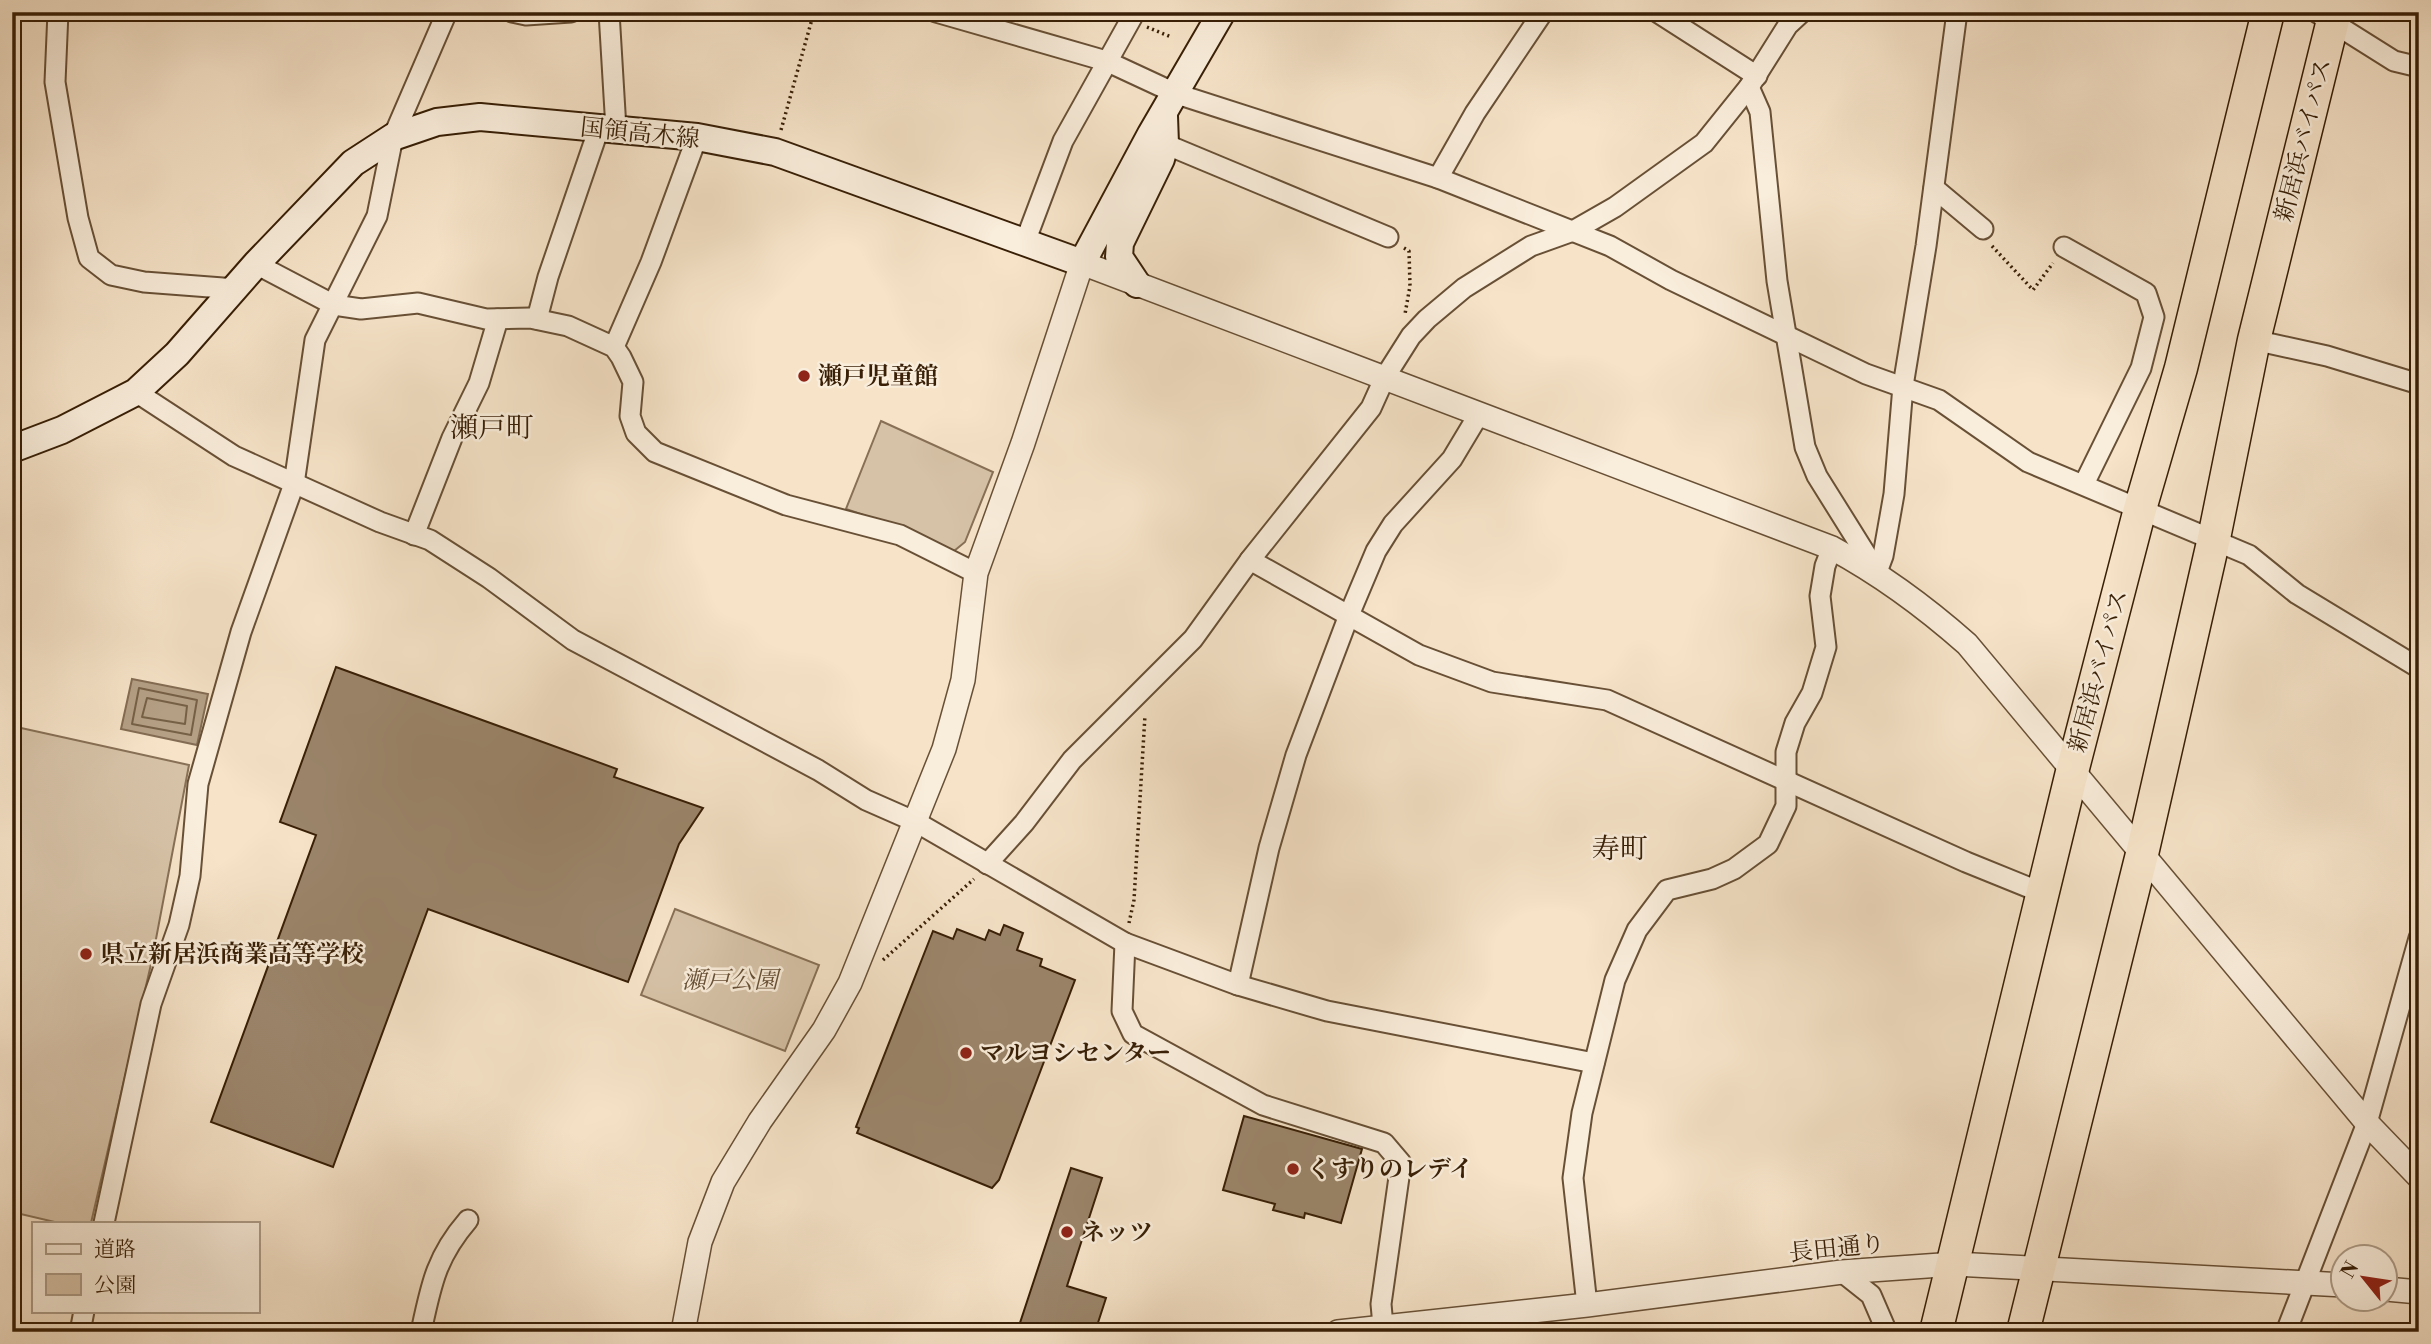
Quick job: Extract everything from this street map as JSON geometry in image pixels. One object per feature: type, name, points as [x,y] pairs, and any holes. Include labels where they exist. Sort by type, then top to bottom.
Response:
[{"type":"highway","name":"新居浜バイパス","points":[[1936,1332],[2045,894],[2073,768],[2140,509],[2181,368],[2269,12]]},
{"type":"highway","name":"新居浜バイパス","points":[[2023,1332],[2142,854],[2328,16]]},
{"type":"main road","points":[[1082,263],[1222,12]]},
{"type":"main road","points":[[1137,284],[1119,257],[1120,243],[1161,159],[1170,104]]},
{"type":"main road","name":"国領高木線","points":[[12,449],[62,430],[136,392],[177,354],[256,264],[353,163],[393,137],[437,122],[480,117],[697,137],[775,152],[1082,263]]},
{"type":"street","points":[[58,12],[54,82],[78,218],[89,258],[111,275],[144,282],[236,289]]},
{"type":"street","points":[[104,1222],[151,1004],[179,925],[190,876],[198,784],[242,632],[294,484],[315,340],[377,216],[393,137],[447,12]]},
{"type":"street","points":[[512,12],[526,15],[570,12]]},
{"type":"street","points":[[537,319],[548,277],[607,129],[609,12]]},
{"type":"street","points":[[936,12],[1106,61],[1170,104],[1438,178],[1610,246],[1671,280],[1866,374],[1939,400],[2028,462],[2249,555],[2297,594],[2419,668]]},
{"type":"street","points":[[1438,178],[1475,113],[1543,12]]},
{"type":"street","points":[[1657,12],[1753,82],[1760,112],[1777,281],[1805,447],[1817,476],[1877,572]]},
{"type":"street","points":[[987,864],[1024,823],[1072,760],[1146,689],[1193,639],[1250,559],[1371,408],[1385,377],[1411,336],[1464,288],[1531,246],[1573,231],[1615,207],[1704,143],[1753,82],[1788,25],[1802,12]]},
{"type":"street","points":[[1877,572],[1883,556],[1894,494],[1903,386],[1934,188],[1957,12]]},
{"type":"street","points":[[1025,242],[1063,141],[1106,61],[1135,15]]},
{"type":"street","points":[[2328,16],[2394,61],[2419,67]]},
{"type":"street","points":[[614,347],[651,262],[697,137]]},
{"type":"street","points":[[1165,144],[1388,237]]},
{"type":"street","points":[[1934,188],[1983,229]]},
{"type":"street","points":[[2064,247],[2146,293],[2154,317],[2141,368],[2084,484]]},
{"type":"street","points":[[683,1332],[700,1242],[723,1182],[760,1121],[824,1030],[850,983],[944,749],[963,680],[976,573],[1023,443],[1082,263],[1832,548],[1877,572],[1922,604],[1967,644],[2367,1123],[2419,1177]]},
{"type":"street","points":[[256,264],[334,305],[361,309],[418,303],[498,319],[537,319],[568,326],[614,347],[629,369],[633,382],[631,416],[636,433],[655,452],[786,505],[900,535],[976,573]]},
{"type":"street","points":[[414,535],[452,438],[479,383],[498,319]]},
{"type":"street","points":[[2254,340],[2327,356],[2419,384]]},
{"type":"street","points":[[136,392],[234,456],[294,484],[430,540],[489,578],[573,640],[818,770],[866,800],[916,822],[1125,943],[1238,985],[1327,1011],[1594,1063]]},
{"type":"street","points":[[1238,985],[1269,848],[1296,755],[1376,551],[1393,524],[1452,459],[1479,414]]},
{"type":"street","points":[[1587,1306],[1573,1178],[1582,1113],[1615,980],[1637,930],[1667,890],[1712,879],[1734,869],[1769,844],[1786,806],[1786,752],[1795,723],[1812,693],[1826,648],[1820,596],[1825,566],[1832,548]]},
{"type":"street","points":[[1250,559],[1419,655],[1492,682],[1607,700],[1788,783],[2045,894]]},
{"type":"street","points":[[2286,1332],[2367,1123],[2405,997],[2419,938]]},
{"type":"street","points":[[1125,943],[1122,1011],[1133,1034],[1263,1105],[1384,1143],[1401,1163],[1381,1304],[1383,1326]]},
{"type":"street","points":[[421,1332],[435,1268],[449,1242],[468,1220]]},
{"type":"street","name":"長田通り","points":[[1338,1332],[1383,1326],[1430,1327],[1842,1272],[1955,1264],[2330,1283]]},
{"type":"street","points":[[1842,1272],[1871,1295],[1887,1332]]},
{"type":"street","points":[[2400,1290],[2419,1292]]},
{"type":"street","points":[[80,1332],[84,1312]]},
{"type":"path","points":[[775,152],[814,12]]},
{"type":"path","points":[[1135,15],[1149,28],[1171,37]]},
{"type":"path","points":[[1983,229],[1996,253],[2034,290],[2064,247]]},
{"type":"path","points":[[1388,237],[1409,251],[1410,286],[1405,315],[1411,336]]},
{"type":"path","points":[[1125,943],[1134,900],[1146,689]]},
{"type":"path","points":[[850,983],[880,963],[967,887],[987,864]]},
{"type":"green space","points":[[881,421],[993,472],[965,542],[954,551],[916,533],[846,509]]},
{"type":"green space","name":"県立新居浜商業高等学校","points":[[12,726],[189,765],[152,960],[91,1222],[55,1222],[12,1212]]},
{"type":"green space","name":"瀬戸公園","points":[[675,909],[819,965],[785,1051],[641,995]]},
{"type":"water","points":[[132,679],[208,694],[197,745],[121,729]]},
{"type":"building","points":[[336,667],[617,769],[614,777],[703,808],[679,844],[628,982],[428,909],[333,1167],[211,1122],[316,835],[280,822]]},
{"type":"building","name":"マルヨシセンター","points":[[1004,925],[1023,933],[1017,950],[1042,959],[1040,966],[1075,980],[999,1180],[992,1188],[857,1133],[859,1128],[856,1127],[933,931],[953,939],[957,929],[985,940],[989,930],[1000,935]]},
{"type":"building","name":"くすりのレデイ","points":[[1244,1116],[1362,1149],[1341,1223],[1305,1213],[1304,1218],[1273,1210],[1275,1204],[1223,1190]]},
{"type":"building","name":"ネッツ","points":[[1071,1168],[1102,1178],[1067,1286],[1106,1298],[1095,1332],[1017,1332]]},
{"type":"place","name":"瀬戸児童館","points":[[804,376]]},
{"type":"place","name":"県立新居浜商業高等学校","points":[[86,954]]},
{"type":"place","name":"マルヨシセンター","points":[[966,1053]]},
{"type":"place","name":"くすりのレデイ","points":[[1293,1169]]},
{"type":"place","name":"ネッツ","points":[[1067,1232]]},
{"type":"district","name":"瀬戸町","points":[[492,427]]},
{"type":"district","name":"寿町","points":[[1620,848]]}]
